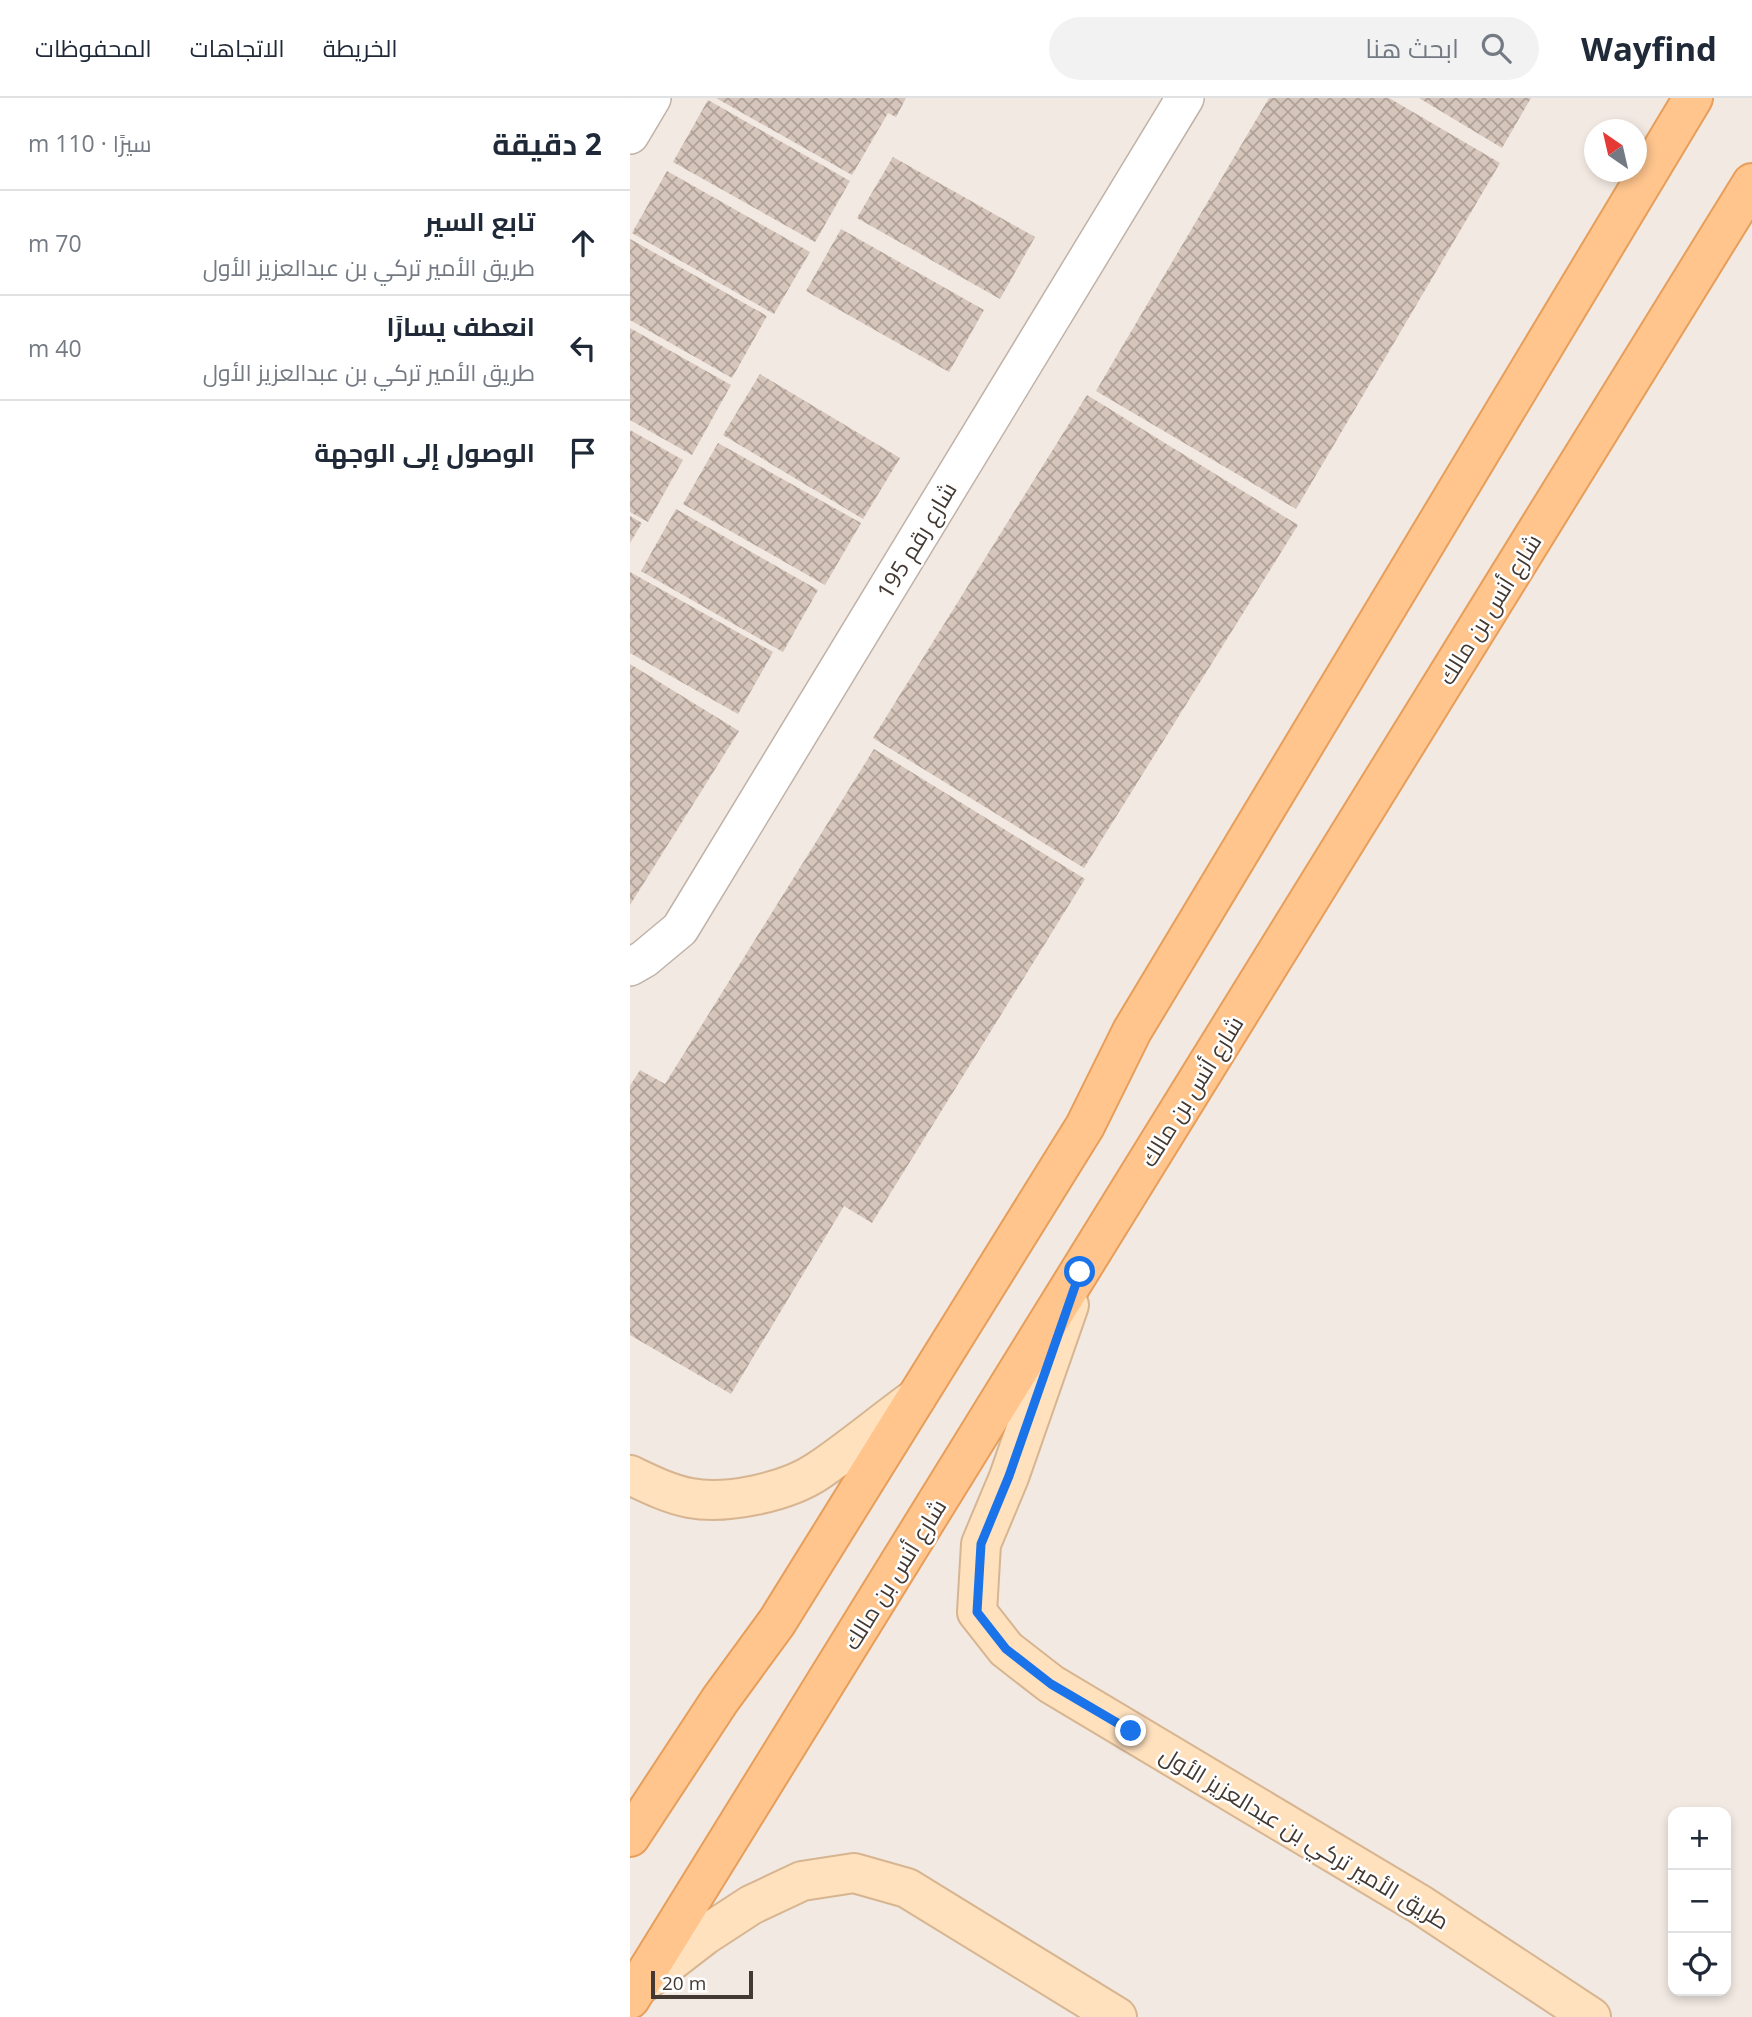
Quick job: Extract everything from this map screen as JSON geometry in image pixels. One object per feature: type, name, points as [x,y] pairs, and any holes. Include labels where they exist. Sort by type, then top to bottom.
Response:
[{"type":"main road","points":[[630,1837],[720,1700],[777,1622],[1085,1126],[1132,1031],[1693,98]]},
{"type":"main road","name":"شارع أنس بن مالك","points":[[635,1992],[1752,183]]},
{"type":"main road","name":"طريق الأمير تركي بن عبدالعزيز الأول","points":[[1080,1272],[1009,1476],[981,1544],[977,1612],[1006,1649],[1051,1684],[1421,1905],[1591,2017]]},
{"type":"main road","points":[[630,1475],[691,1498],[741,1499],[770,1492],[816,1473],[916,1398]]},
{"type":"main road","points":[[635,1992],[705,1936],[751,1905],[802,1881],[854,1873],[907,1888],[1117,2017]]},
{"type":"street","points":[[630,135],[652,98]]},
{"type":"street","name":"شارع رقم 195","points":[[630,967],[644,959],[680,929],[1185,98]]},
{"type":"building","points":[[716,98],[906,98],[896,117],[888,113],[852,175]]},
{"type":"building","points":[[1269,98],[1389,98],[1500,163],[1296,509],[1096,391]]},
{"type":"building","points":[[1419,98],[1531,98],[1502,148]]},
{"type":"building","points":[[708,100],[850,181],[815,242],[673,162]]},
{"type":"building","points":[[893,157],[1035,237],[1000,299],[857,218]]},
{"type":"building","points":[[667,171],[810,252],[774,314],[632,233]]},
{"type":"building","points":[[841,229],[984,310],[949,372],[806,291]]},
{"type":"building","points":[[630,239],[767,316],[732,378],[630,320]]},
{"type":"building","points":[[630,328],[731,385],[692,455],[630,420]]},
{"type":"building","points":[[760,374],[900,458],[863,519],[723,435]]},
{"type":"building","points":[[1087,395],[1298,525],[1084,868],[873,738]]},
{"type":"building","points":[[630,430],[683,460],[648,522],[630,512]]},
{"type":"building","points":[[718,443],[861,523],[825,585],[683,504]]},
{"type":"building","points":[[676,509],[818,590],[783,652],[641,571]]},
{"type":"building","points":[[630,516],[642,523],[630,543]]},
{"type":"building","points":[[630,572],[773,652],[738,714],[630,653]]},
{"type":"building","points":[[630,664],[739,731],[630,905]]},
{"type":"building","points":[[874,749],[1085,879],[872,1223],[844,1206],[731,1394],[630,1335],[630,1086],[640,1070],[665,1084]]},
{"type":"route","points":[[1080,1272],[1009,1476],[981,1544],[977,1612],[1006,1649],[1051,1684],[1131,1731]]}]
